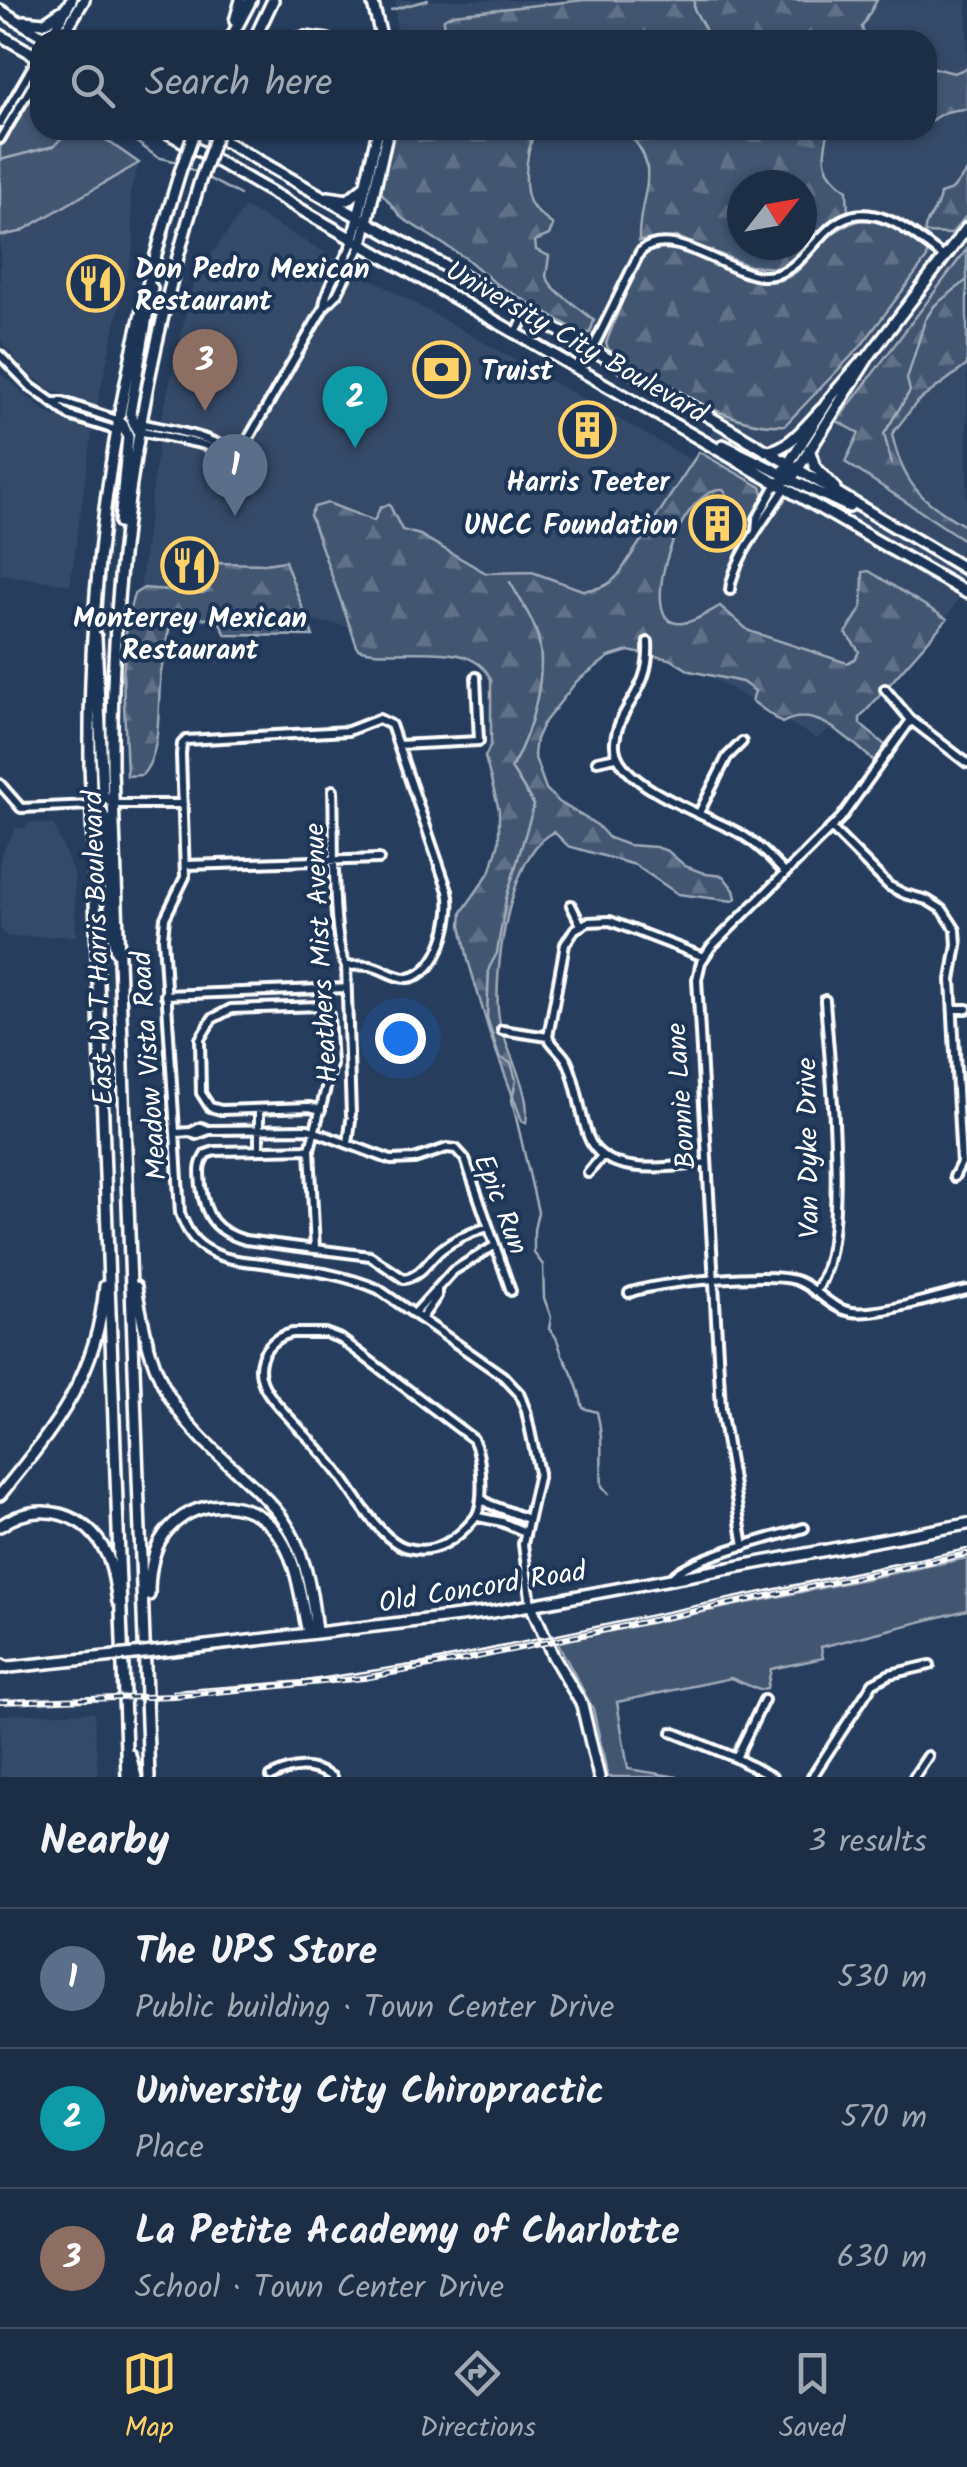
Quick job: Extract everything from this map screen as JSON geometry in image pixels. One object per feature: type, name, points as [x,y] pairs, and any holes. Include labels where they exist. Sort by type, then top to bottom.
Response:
[{"type":"main road","points":[[66,30],[84,0]]},
{"type":"main road","points":[[233,30],[241,0]]},
{"type":"main road","points":[[235,30],[250,0]]},
{"type":"main road","points":[[259,30],[273,0]]},
{"type":"main road","points":[[372,0],[380,30]]},
{"type":"main road","points":[[17,20],[44,24],[68,4]]},
{"type":"main road","points":[[54,30],[68,4]]},
{"type":"main road","points":[[0,10],[33,30]]},
{"type":"main road","points":[[70,23],[71,30]]},
{"type":"main road","points":[[0,35],[30,52]]},
{"type":"main road","name":"University City Boulevard","points":[[180,140],[697,436],[857,505],[967,570]]},
{"type":"main road","name":"East W T Harris Boulevard","points":[[127,1777],[93,805],[93,614],[102,510],[116,425],[153,265],[191,140]]},
{"type":"main road","name":"East W T Harris Boulevard","points":[[149,1777],[112,674],[122,541],[138,426],[168,290],[215,140]]},
{"type":"main road","name":"University City Boulevard","points":[[223,140],[763,450],[787,477],[967,593]]},
{"type":"main road","points":[[364,222],[376,140]]},
{"type":"main road","points":[[358,242],[385,140]]},
{"type":"main road","points":[[309,190],[344,201],[355,198],[367,183]]},
{"type":"main road","points":[[787,477],[809,450],[869,356],[967,228]]},
{"type":"main road","points":[[138,426],[130,413],[149,311],[153,265]]},
{"type":"main road","points":[[763,450],[772,452],[782,447],[869,356]]},
{"type":"main road","points":[[787,477],[822,409]]},
{"type":"main road","points":[[116,425],[123,425],[128,437],[120,498],[122,541]]},
{"type":"main road","points":[[809,450],[818,470],[857,505]]},
{"type":"main road","points":[[787,477],[892,526]]},
{"type":"main road","points":[[93,614],[103,792],[114,804]]},
{"type":"main road","points":[[93,805],[106,820],[111,927],[122,978]]},
{"type":"main road","points":[[0,1495],[48,1436],[80,1385],[100,1326],[109,1254]]},
{"type":"main road","points":[[133,1271],[144,1334],[159,1379],[196,1433],[283,1518],[301,1554],[312,1632]]},
{"type":"main road","points":[[145,1627],[150,1571],[165,1534],[184,1516],[220,1504],[251,1512],[280,1538],[312,1632]]},
{"type":"main road","points":[[0,1526],[24,1514],[42,1511],[80,1522],[107,1555],[122,1616]]},
{"type":"main road","name":"Old Concord Road","points":[[2,1667],[472,1615],[967,1524]]},
{"type":"main road","points":[[531,1605],[553,1656],[583,1708],[599,1777]]},
{"type":"main road","points":[[126,1743],[136,1777]]},
{"type":"street","points":[[0,122],[30,72]]},
{"type":"street","points":[[0,139],[30,90]]},
{"type":"street","points":[[592,350],[640,252],[652,244],[680,246],[750,274],[769,276],[792,268],[830,226],[866,214],[902,226],[944,257]]},
{"type":"street","points":[[138,426],[238,457],[324,307],[337,294],[358,242]]},
{"type":"street","points":[[515,334],[527,313]]},
{"type":"street","points":[[0,355],[22,379],[52,402],[63,402],[116,425]]},
{"type":"street","points":[[730,590],[732,579],[787,477]]},
{"type":"street","points":[[648,642],[646,672],[617,730],[616,757],[631,777],[754,843],[785,873]]},
{"type":"street","points":[[346,966],[368,966],[406,978],[417,974],[434,958],[450,906],[448,890],[398,744],[479,741],[476,677]]},
{"type":"street","points":[[885,690],[911,720],[967,763]]},
{"type":"street","name":"Meadow Vista Road","points":[[398,744],[391,725],[378,719],[348,731],[195,738],[182,744],[186,865],[184,884],[163,928],[180,1214],[186,1229],[206,1250],[225,1258],[354,1279],[378,1289],[504,1376],[519,1393],[526,1411],[539,1473],[523,1553],[531,1605]]},
{"type":"street","points":[[548,1037],[564,948],[569,936],[581,925],[610,921],[704,957],[858,796],[911,720]]},
{"type":"street","points":[[699,813],[727,757],[742,742]]},
{"type":"street","points":[[597,761],[616,757]]},
{"type":"street","points":[[0,784],[21,808],[93,805]]},
{"type":"street","name":"Heathers Mist Avenue","points":[[334,790],[336,904],[340,955],[346,966],[352,1118],[348,1144]]},
{"type":"street","points":[[114,804],[182,804]]},
{"type":"street","points":[[830,828],[890,886],[936,904],[950,918],[957,945],[951,980],[961,1163],[954,1177]]},
{"type":"street","points":[[186,865],[379,859]]},
{"type":"street","points":[[571,904],[581,925]]},
{"type":"street","name":"Bonnie Lane","points":[[704,957],[696,985],[723,1428],[744,1546]]},
{"type":"street","points":[[165,996],[346,988]]},
{"type":"street","name":"Van Dyke Drive","points":[[815,1292],[829,1266],[836,1214],[825,1000]]},
{"type":"street","points":[[315,1248],[310,1149],[321,1110],[332,1065],[327,1010],[312,1006],[223,1011],[212,1019],[200,1040],[202,1098],[210,1106],[220,1110],[321,1110]]},
{"type":"street","points":[[953,1009],[967,1009]]},
{"type":"street","points":[[502,1030],[548,1037],[569,1066],[587,1135],[602,1156],[621,1165],[707,1163]]},
{"type":"street","points":[[259,1109],[260,1150]]},
{"type":"street","name":"Epic Run","points":[[176,1134],[201,1127],[314,1131],[402,1161],[456,1149],[465,1159],[510,1291]]},
{"type":"street","points":[[310,1149],[215,1151],[203,1157],[199,1169],[208,1217],[227,1234],[245,1240],[370,1256],[407,1278],[414,1277],[453,1242],[488,1227]]},
{"type":"street","points":[[588,1174],[602,1156]]},
{"type":"street","points":[[418,1317],[453,1270],[494,1246]]},
{"type":"street","points":[[628,1293],[655,1284],[784,1277],[798,1281],[840,1309],[860,1312],[967,1290]]},
{"type":"street","points":[[288,1333],[326,1334],[341,1339],[473,1439],[479,1456],[482,1498],[478,1517],[459,1536],[436,1548],[408,1548],[390,1539],[334,1467],[268,1393],[260,1376],[272,1342],[288,1333]]},
{"type":"street","points":[[482,1498],[528,1519]]},
{"type":"street","points":[[478,1517],[525,1532]]},
{"type":"street","points":[[671,1580],[682,1568],[804,1528]]},
{"type":"street","points":[[812,1777],[873,1684],[890,1674],[930,1665]]},
{"type":"street","points":[[736,1758],[764,1700]]},
{"type":"street","points":[[672,1732],[772,1777]]},
{"type":"street","points":[[914,1777],[928,1756]]},
{"type":"street","points":[[271,1777],[286,1769],[311,1766],[332,1777]]},
{"type":"shaded area","points":[[395,0],[967,0],[967,584],[950,613],[891,677],[845,737],[829,729],[817,739],[657,646],[576,657],[139,597],[161,421],[194,279],[245,207],[695,462],[724,412],[567,318],[410,140],[937,140],[937,30],[396,30]]},
{"type":"shaded area","points":[[139,163],[130,193],[134,244],[96,408],[49,389],[24,369],[0,340],[0,236],[21,232]]},
{"type":"shaded area","points":[[0,373],[44,411],[92,432],[70,585],[0,574]]},
{"type":"shaded area","points":[[32,822],[54,825],[74,874],[76,936],[7,937],[0,928],[0,857],[16,827],[23,828]]},
{"type":"shaded area","points":[[94,1712],[98,1777],[0,1777],[0,1715]]},
{"type":"green space","points":[[584,0],[877,0],[863,30],[442,30],[444,19],[453,14]]},
{"type":"green space","points":[[967,68],[967,109],[937,117],[937,69],[954,73]]},
{"type":"green space","points":[[30,94],[30,140],[106,140],[139,163],[20,232],[0,236],[0,148]]},
{"type":"green space","points":[[393,140],[532,140],[527,165],[528,194],[534,209],[553,225],[549,235],[535,241],[536,250],[549,256],[546,277],[554,289],[594,320],[590,333],[581,333],[495,283],[467,259],[402,218],[381,192]]},
{"type":"green space","points":[[633,140],[827,140],[826,164],[847,190],[848,214],[827,225],[817,236],[817,170],[727,170],[727,257],[677,237],[639,241],[647,170]]},
{"type":"green space","points":[[967,171],[967,215],[951,234],[925,233],[940,194],[952,190]]},
{"type":"green space","points":[[861,220],[880,223],[927,252],[927,258],[861,346],[785,425],[763,424],[716,411],[608,349],[606,343],[625,294],[648,251],[674,248],[748,277],[781,280],[808,260],[817,260],[821,244]]},
{"type":"green space","points":[[967,249],[967,365],[917,402],[892,434],[909,479],[926,500],[967,527],[967,542],[845,462],[859,433],[837,421]]},
{"type":"green space","points":[[734,260],[792,260],[778,268],[749,266]]},
{"type":"green space","points":[[699,452],[761,487],[764,496],[740,555],[737,552],[741,518],[723,490],[706,495],[691,509],[668,554],[662,579],[661,601],[666,616],[682,623],[720,606],[749,631],[847,663],[859,651],[846,633],[862,607],[863,572],[869,571],[947,619],[860,718],[860,724],[885,745],[884,753],[873,760],[831,726],[807,718],[782,723],[752,701],[755,691],[742,682],[690,671],[670,659],[628,651],[609,657],[577,681],[536,739],[534,755],[546,789],[609,838],[668,851],[685,866],[723,876],[736,898],[733,901],[678,894],[635,865],[568,846],[554,832],[539,843],[515,887],[498,973],[499,1018],[522,1084],[526,1123],[490,1034],[461,925],[462,912],[491,870],[499,842],[499,810],[485,757],[491,744],[491,680],[482,666],[468,658],[358,649],[310,515],[314,507],[328,503],[374,521],[380,508],[389,504],[402,530],[420,535],[486,573],[532,572],[582,590],[593,589],[619,574]]},
{"type":"green space","points":[[285,561],[313,636],[226,635],[219,621],[172,616],[161,672],[153,754],[142,775],[127,776],[123,677],[127,619],[134,594],[144,588],[203,593],[209,589],[210,571],[217,563]]},
{"type":"green space","points":[[967,1558],[967,1610],[821,1647],[823,1658],[771,1669],[767,1688],[759,1690],[731,1678],[617,1702],[628,1769],[678,1777],[608,1777],[593,1709],[557,1642]]},
{"type":"waterway","points":[[391,10],[428,0]]},
{"type":"waterway","points":[[694,0],[694,9],[706,30]]},
{"type":"waterway","points":[[0,160],[54,146],[60,140]]},
{"type":"waterway","points":[[134,140],[157,157],[178,162],[199,174]]},
{"type":"waterway","points":[[206,177],[240,195]]},
{"type":"waterway","points":[[892,464],[884,434],[910,391],[907,379],[925,320],[935,305],[967,280]]},
{"type":"waterway","points":[[510,582],[531,618],[540,647],[536,701],[511,768],[534,805],[506,899],[497,953],[489,968],[487,1017],[499,1057],[511,1063],[516,1080],[512,1100],[538,1212],[534,1253],[543,1265],[544,1298],[551,1317],[549,1329],[574,1377],[583,1408],[597,1412],[602,1486],[609,1494]]},
{"type":"tram line","points":[[173,1691],[305,1681],[424,1663],[967,1549]]},
{"type":"railway","points":[[0,1702],[174,1696],[364,1678],[967,1554]]},
{"type":"place","name":"Don Pedro Mexican Restaurant","points":[[96,284]]},
{"type":"place","name":"Truist","points":[[442,370]]},
{"type":"place","name":"La Petite Academy of Charlotte","points":[[205,411]]},
{"type":"place","name":"Harris Teeter","points":[[588,430]]},
{"type":"place","name":"University City Chiropractic","points":[[355,448]]},
{"type":"place","name":"The UPS Store","points":[[235,516]]},
{"type":"place","name":"UNCC Foundation","points":[[717,524]]},
{"type":"place","name":"Monterrey Mexican Restaurant","points":[[190,566]]}]
